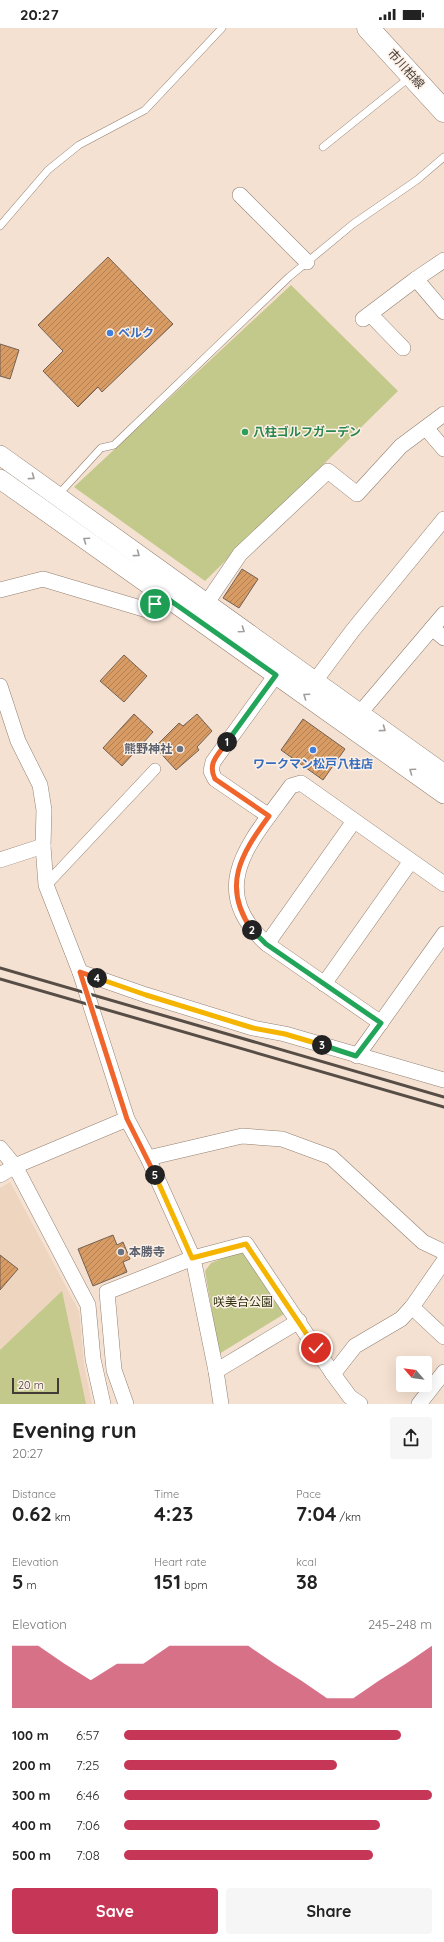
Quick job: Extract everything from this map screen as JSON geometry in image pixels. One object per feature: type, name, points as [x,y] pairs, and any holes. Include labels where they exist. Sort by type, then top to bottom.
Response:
[{"type":"main road","name":"市川柏線","points":[[368,28],[444,111]]},
{"type":"street","points":[[240,195],[307,262]]},
{"type":"street","points":[[402,348],[366,316],[444,260]]},
{"type":"street","points":[[416,279],[444,312]]},
{"type":"street","points":[[206,604],[240,554],[328,471],[357,494],[401,446],[444,414]]},
{"type":"street","points":[[426,428],[444,449]]},
{"type":"street","points":[[0,455],[444,774]]},
{"type":"street","points":[[0,479],[444,794]]},
{"type":"street","points":[[315,681],[353,630],[444,519]]},
{"type":"street","points":[[0,590],[43,579],[147,610],[155,604],[161,594]]},
{"type":"street","points":[[360,713],[444,614]]},
{"type":"street","points":[[432,628],[444,638]]},
{"type":"street","points":[[269,816],[215,779],[211,771],[213,762],[276,675]]},
{"type":"street","points":[[0,686],[18,741],[40,785],[44,810],[43,846],[46,885],[80,972],[127,1119],[148,1158],[192,1258],[216,1371],[221,1404]]},
{"type":"street","points":[[46,885],[155,769]]},
{"type":"street","points":[[381,1023],[266,944],[253,932],[238,907],[236,892],[240,861],[249,844],[291,786],[301,783],[444,884]]},
{"type":"street","points":[[266,944],[354,821]]},
{"type":"street","points":[[0,860],[43,846]]},
{"type":"street","points":[[324,984],[411,861]]},
{"type":"street","points":[[356,1056],[442,940]]},
{"type":"street","points":[[80,972],[146,995],[253,1028],[285,1034],[356,1056],[444,1080]]},
{"type":"street","points":[[0,1175],[15,1166],[127,1119]]},
{"type":"street","points":[[148,1158],[242,1136],[282,1139],[331,1157],[423,1242],[444,1252]]},
{"type":"street","points":[[0,1148],[15,1166],[88,1305],[93,1359],[102,1404]]},
{"type":"street","points":[[126,1404],[114,1370],[107,1292],[192,1258],[246,1244],[299,1321],[333,1374],[350,1397],[360,1404]]},
{"type":"street","points":[[333,1374],[355,1346],[401,1319],[412,1307],[444,1261]]},
{"type":"street","points":[[412,1307],[444,1337]]},
{"type":"street","points":[[216,1371],[299,1321]]},
{"type":"street","points":[[419,1404],[444,1372]]},
{"type":"lane","points":[[0,226],[48,170],[79,145],[145,110],[222,28]]},
{"type":"lane","points":[[323,148],[411,75]]},
{"type":"lane","points":[[57,496],[101,448],[114,445],[289,277],[353,224],[417,180],[444,156]]},
{"type":"shaded area","points":[[10,1182],[79,1311],[84,1364],[92,1404],[0,1404],[0,1188]]},
{"type":"green space","name":"八柱ゴルフガーデン","points":[[291,285],[398,391],[205,581],[74,487]]},
{"type":"green space","name":"咲美台公園","points":[[243,1250],[289,1311],[219,1354],[205,1271],[211,1263]]},
{"type":"green space","points":[[62,1291],[86,1404],[0,1404],[0,1350]]},
{"type":"building","points":[[108,257],[173,324],[102,392],[98,387],[78,407],[43,371],[63,351],[38,325]]},
{"type":"building","points":[[0,344],[19,350],[10,379],[0,376]]},
{"type":"building","points":[[242,569],[258,579],[239,608],[223,598]]},
{"type":"building","points":[[124,655],[147,676],[124,702],[100,681]]},
{"type":"building","points":[[134,714],[153,732],[122,766],[103,748]]},
{"type":"building","points":[[197,714],[212,731],[197,747],[199,750],[176,770],[155,747],[179,723],[183,726]]},
{"type":"building","points":[[303,719],[345,749],[323,780],[281,750]]},
{"type":"building","points":[[113,1235],[117,1245],[123,1242],[130,1259],[123,1262],[127,1272],[93,1286],[78,1249]]},
{"type":"building","points":[[0,1255],[18,1269],[0,1290]]},
{"type":"railway","points":[[0,968],[444,1097]]},
{"type":"railway","points":[[0,979],[444,1107]]},
{"type":"place","name":"ベルク","points":[[110,333]]},
{"type":"place","name":"八柱ゴルフガーデン","points":[[245,432]]},
{"type":"place","name":"熊野神社","points":[[180,749]]},
{"type":"place","name":"ワークマン松戸八柱店","points":[[313,750]]},
{"type":"place","name":"本勝寺","points":[[121,1252]]},
{"type":"route","points":[[155,604],[161,594],[276,675],[213,762],[211,771],[215,779],[269,816],[249,844],[240,861],[236,892],[238,907],[253,932],[266,944],[381,1023],[356,1056],[285,1034],[253,1028],[146,995],[80,972],[127,1119],[148,1158],[192,1258],[246,1244],[316,1348]]}]
